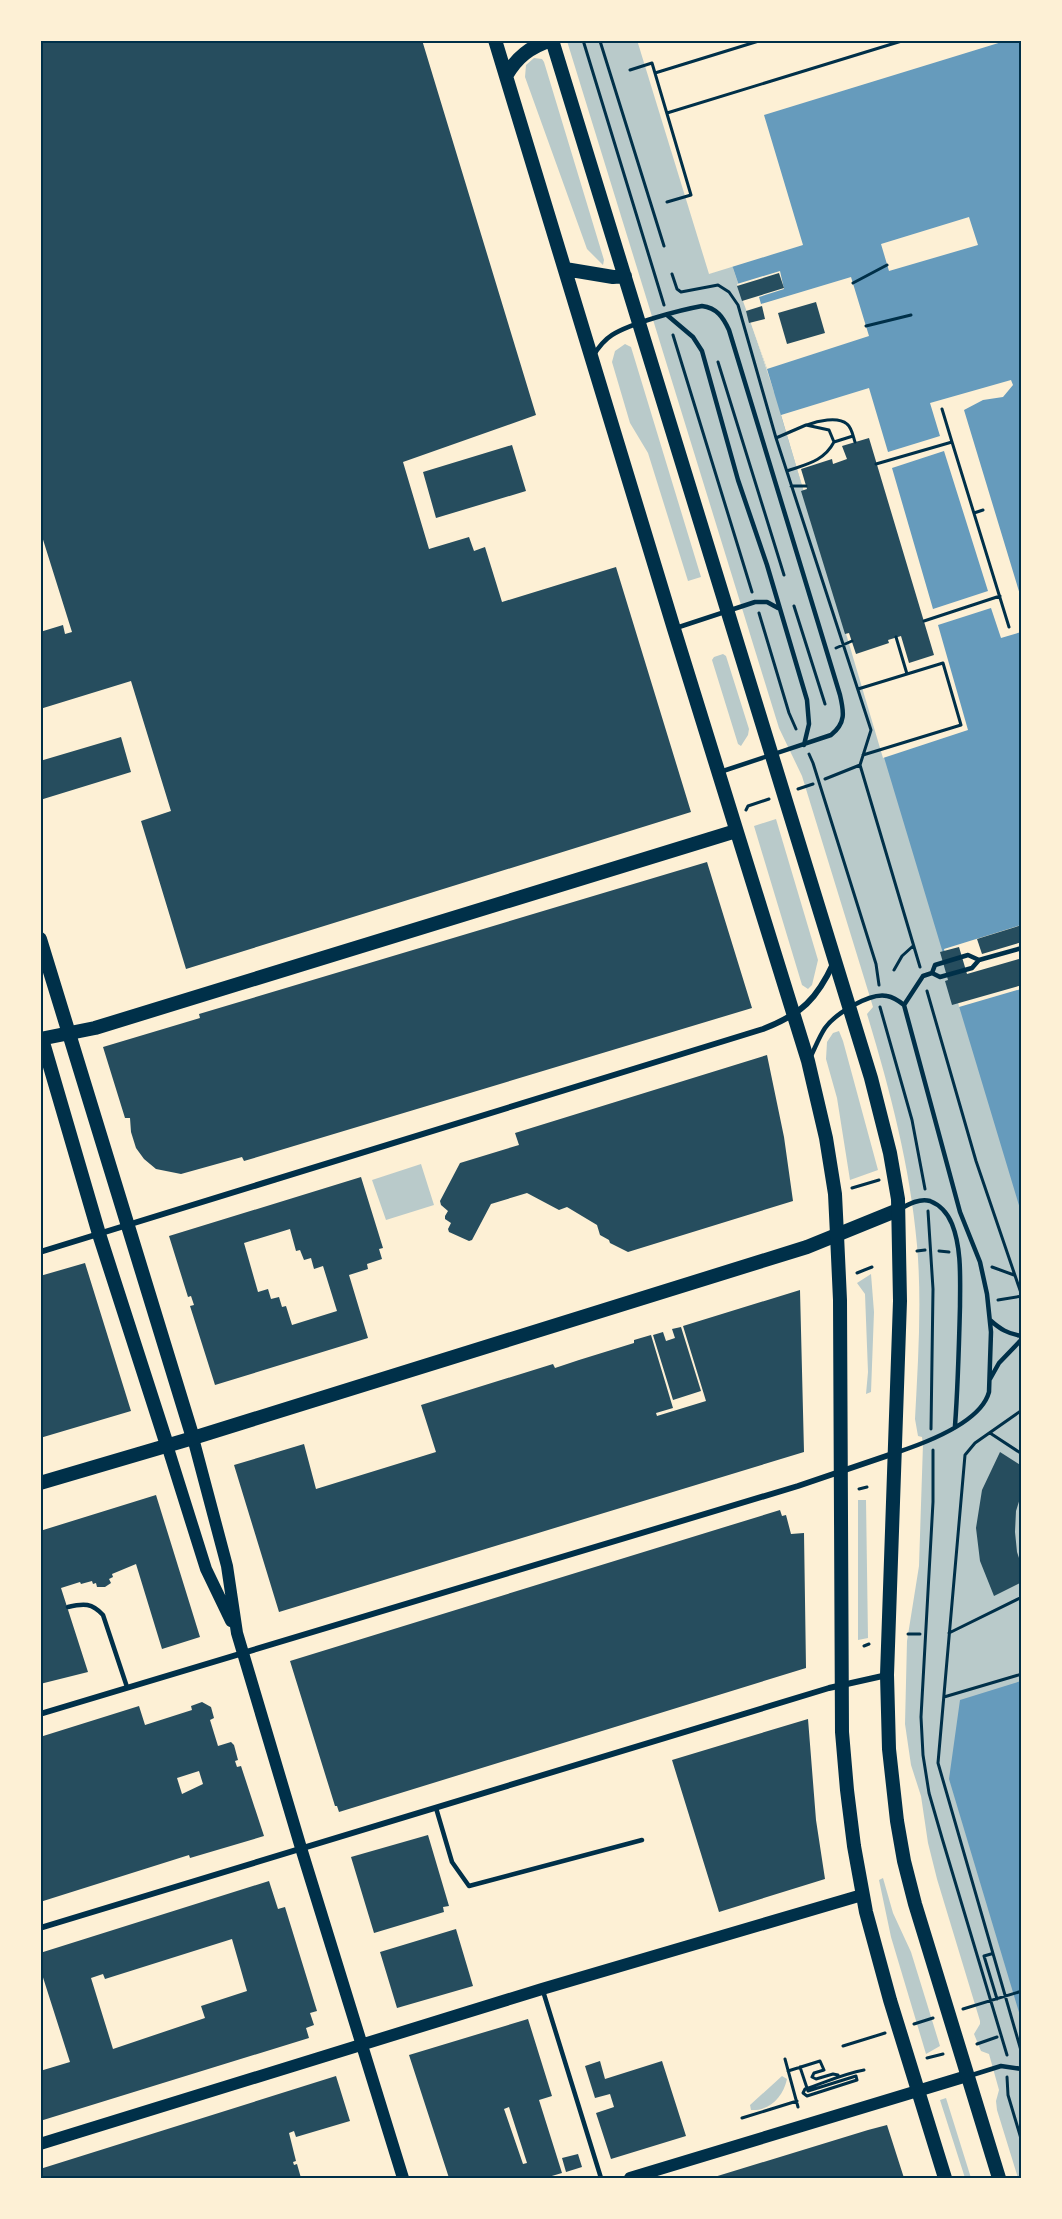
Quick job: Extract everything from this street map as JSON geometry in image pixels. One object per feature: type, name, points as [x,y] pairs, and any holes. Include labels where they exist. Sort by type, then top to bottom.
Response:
[{"type":"main road","points":[[495,40],[808,1061],[826,1138],[835,1194],[840,1300],[842,1732],[847,1790],[862,1894],[876,1952],[945,2178]]},
{"type":"main road","points":[[506,76],[523,53],[552,40],[835,961],[878,1105],[895,1176],[900,1300],[887,1675],[889,1749],[897,1821],[915,1904],[999,2178]]},
{"type":"main road","points":[[565,270],[613,277],[625,276]]},
{"type":"main road","points":[[237,1633],[206,1569],[99,1234],[41,1038],[70,1034],[736,831]]},
{"type":"main road","points":[[40,939],[193,1438],[227,1566],[237,1633],[403,2178]]},
{"type":"main road","points":[[40,1483],[193,1438],[807,1247],[898,1210]]},
{"type":"main road","points":[[40,2144],[542,1989],[862,1894]]},
{"type":"main road","points":[[630,2178],[968,2076]]},
{"type":"street","points":[[40,1252],[763,1029],[793,1014],[816,996],[835,961]]},
{"type":"street","points":[[40,1714],[314,1633],[896,1453]]},
{"type":"street","points":[[40,1928],[842,1684],[887,1675]]},
{"type":"lane","points":[[592,358],[612,334],[692,307],[710,307],[722,317],[729,330],[843,710],[842,723],[838,729],[823,739],[718,772]]},
{"type":"lane","points":[[667,315],[693,337],[702,351],[738,480],[807,700],[809,724],[804,745]]},
{"type":"lane","points":[[674,629],[761,602],[778,608]]},
{"type":"lane","points":[[904,1005],[923,976],[932,974],[940,977],[951,974],[972,968],[979,960],[1022,948]]},
{"type":"lane","points":[[932,974],[935,964],[968,955],[979,960]]},
{"type":"lane","points":[[808,1061],[830,1022],[848,1009],[879,995],[889,996],[904,1005],[960,1212],[980,1262],[990,1320],[988,1396],[982,1405],[955,1426],[924,1443],[896,1453]]},
{"type":"lane","points":[[898,1210],[916,1202],[931,1202],[946,1214],[954,1232],[960,1292],[955,1426]]},
{"type":"lane","points":[[990,1320],[1011,1335],[1022,1337]]},
{"type":"lane","points":[[989,1381],[999,1363],[1022,1337]]},
{"type":"lane","points":[[68,1607],[84,1603],[96,1607],[103,1615],[126,1687]]},
{"type":"lane","points":[[436,1808],[452,1862],[469,1886],[642,1840]]},
{"type":"lane","points":[[542,1989],[601,2178]]},
{"type":"lane","points":[[968,2076],[1001,2066],[1022,2070]]},
{"type":"path","points":[[583,40],[664,306]]},
{"type":"path","points":[[655,73],[762,40]]},
{"type":"path","points":[[666,113],[905,40]]},
{"type":"path","points":[[600,41],[654,206],[664,246]]},
{"type":"path","points":[[630,70],[652,63],[691,195],[667,202]]},
{"type":"path","points":[[611,75],[616,74]]},
{"type":"path","points":[[853,283],[887,265]]},
{"type":"path","points":[[866,326],[911,315]]},
{"type":"path","points":[[673,333],[750,586]]},
{"type":"path","points":[[715,352],[784,575]]},
{"type":"path","points":[[942,409],[1009,627]]},
{"type":"path","points":[[776,438],[819,420],[844,421],[849,426],[855,442]]},
{"type":"path","points":[[806,425],[829,430],[834,442]]},
{"type":"path","points":[[787,471],[820,460],[828,453],[834,442],[853,436]]},
{"type":"path","points":[[876,464],[952,441]]},
{"type":"path","points":[[806,486],[792,486],[871,730],[860,765],[976,1161],[1022,1296],[998,1300]]},
{"type":"path","points":[[974,513],[983,510]]},
{"type":"path","points":[[924,621],[1000,596]]},
{"type":"path","points":[[794,606],[825,704]]},
{"type":"path","points":[[761,620],[793,723]]},
{"type":"path","points":[[896,637],[907,674]]},
{"type":"path","points":[[836,648],[852,641]]},
{"type":"path","points":[[857,689],[943,663],[961,725],[863,755]]},
{"type":"path","points":[[825,779],[860,765]]},
{"type":"path","points":[[805,786],[813,784]]},
{"type":"path","points":[[748,806],[770,799]]},
{"type":"path","points":[[894,970],[902,956],[913,945]]},
{"type":"path","points":[[852,1188],[881,1179]]},
{"type":"path","points":[[917,1251],[925,1250]]},
{"type":"path","points":[[939,1251],[950,1252]]},
{"type":"path","points":[[990,1266],[1015,1275]]},
{"type":"path","points":[[857,1273],[872,1268]]},
{"type":"path","points":[[1022,1410],[975,1443],[965,1455],[938,1763],[1022,2054]]},
{"type":"path","points":[[990,1432],[1022,1454]]},
{"type":"path","points":[[859,1489],[867,1487]]},
{"type":"path","points":[[949,1633],[1022,1597]]},
{"type":"path","points":[[908,1634],[920,1634]]},
{"type":"path","points":[[944,1697],[1022,1674]]},
{"type":"path","points":[[992,1954],[984,1956],[997,1999]]},
{"type":"path","points":[[1014,2031],[1022,2028]]},
{"type":"path","points":[[976,2044],[997,2037]]},
{"type":"path","points":[[927,2058],[943,2054]]},
{"type":"path","points":[[785,2059],[798,2107]]},
{"type":"path","points":[[788,2071],[820,2061],[824,2070],[814,2073],[812,2077],[816,2079],[864,2070]]},
{"type":"path","points":[[800,2067],[808,2091],[856,2076],[857,2080],[807,2096],[803,2093],[805,2089],[834,2079],[839,2075]]},
{"type":"path","points":[[742,2118],[797,2101]]},
{"type":"shaded area","points":[[567,41],[1021,41],[733,268],[774,392],[1021,313],[1021,2178],[1018,2178],[997,2110],[996,2101],[999,2090],[989,2054],[981,2051],[974,2034],[980,2021],[937,1879],[928,1843],[921,1796],[911,1765],[905,1724],[907,1641],[919,1566],[923,1444],[922,1437],[918,1436],[915,1419],[919,1288],[914,1216],[904,1157],[884,1071],[867,1014],[873,1007],[802,776],[779,728]]},
{"type":"shaded area","points":[[534,58],[542,59],[544,62],[604,260],[603,265],[587,249],[525,77],[526,65]]},
{"type":"shaded area","points":[[625,344],[631,347],[701,577],[688,581],[648,453],[630,423],[612,362],[615,351]]},
{"type":"shaded area","points":[[723,654],[726,656],[749,729],[741,746],[738,744],[712,660]]},
{"type":"shaded area","points":[[776,819],[818,960],[812,985],[808,989],[802,985],[754,826]]},
{"type":"shaded area","points":[[839,1031],[878,1170],[850,1180],[837,1098],[826,1059],[827,1042],[833,1033]]},
{"type":"shaded area","points":[[421,1164],[434,1205],[386,1220],[372,1180]]},
{"type":"shaded area","points":[[871,1274],[874,1312],[871,1392],[866,1394],[868,1372],[865,1294],[857,1283]]},
{"type":"shaded area","points":[[858,1500],[866,1500],[868,1638],[858,1640]]},
{"type":"shaded area","points":[[883,1878],[893,1913],[911,1952],[940,2046],[926,2054],[891,1937],[879,1880]]},
{"type":"shaded area","points":[[782,2076],[787,2079],[775,2102],[758,2110],[751,2110],[750,2105]]},
{"type":"shaded area","points":[[946,2098],[971,2178],[965,2178],[940,2100]]},
{"type":"water","points":[[640,41],[1021,41],[1021,1212],[767,369],[733,268]]},
{"type":"water","points":[[1021,1681],[1021,2019],[949,1779],[960,1700]]},
{"type":"pier","points":[[637,40],[1005,41],[764,115],[803,245],[709,274]]},
{"type":"pier","points":[[969,217],[978,245],[889,271],[881,244]]},
{"type":"pier","points":[[780,271],[784,289],[759,297],[761,304],[851,277],[869,336],[767,369],[737,284]]},
{"type":"pier","points":[[1011,380],[1013,385],[1003,397],[983,400],[964,410],[1021,598],[1021,632],[1001,638],[991,608],[938,625],[968,730],[883,758],[781,415],[869,388],[888,452],[940,436],[930,403]],"holes":[[[944,451],[988,591],[933,609],[892,468]]]},
{"type":"pier","points":[[1021,925],[1021,989],[959,1007],[944,949]]},
{"type":"building","points":[[40,40],[422,40],[536,415],[403,462],[429,549],[469,537],[474,551],[485,547],[502,602],[616,567],[691,812],[186,969],[141,821],[171,811],[131,681],[40,709],[40,632],[63,625],[65,634],[72,632],[40,530]]},
{"type":"building","points":[[779,273],[784,288],[742,301],[737,286]]},
{"type":"building","points":[[816,302],[825,333],[787,344],[778,313]]},
{"type":"building","points":[[762,306],[765,319],[749,323],[746,311]]},
{"type":"building","points":[[869,438],[934,655],[909,663],[901,636],[888,640],[889,643],[856,654],[849,633],[845,634],[801,491],[807,489],[801,469],[832,459],[833,464],[847,459],[842,446]]},
{"type":"building","points":[[512,445],[526,491],[436,518],[423,472]]},
{"type":"building","points":[[121,737],[131,772],[40,800],[40,761]]},
{"type":"building","points":[[707,862],[752,1008],[244,1161],[242,1157],[181,1174],[156,1169],[136,1148],[130,1118],[125,1118],[103,1047],[200,1018],[199,1014]]},
{"type":"building","points":[[1022,925],[1022,942],[982,954],[977,939]]},
{"type":"building","points":[[959,947],[967,974],[1019,959],[1022,966],[1022,985],[952,1005],[940,952]]},
{"type":"building","points":[[767,1055],[784,1137],[793,1201],[628,1252],[610,1243],[600,1235],[597,1225],[567,1207],[559,1210],[527,1193],[491,1204],[472,1240],[469,1241],[449,1232],[451,1223],[445,1219],[448,1211],[440,1201],[460,1163],[519,1145],[515,1133]]},
{"type":"building","points":[[361,1177],[383,1248],[379,1249],[382,1259],[367,1264],[368,1269],[349,1275],[368,1338],[215,1385],[190,1306],[194,1305],[191,1296],[188,1297],[169,1236]],"holes":[[[290,1229],[296,1251],[300,1250],[304,1260],[311,1258],[314,1269],[323,1266],[337,1311],[292,1325],[286,1306],[282,1307],[279,1297],[271,1299],[268,1289],[258,1292],[244,1243]]]},
{"type":"building","points":[[85,1263],[131,1411],[40,1438],[40,1276]]},
{"type":"building","points":[[800,1290],[804,1452],[279,1612],[234,1465],[304,1444],[316,1489],[436,1452],[421,1405],[553,1364],[555,1368],[634,1343],[634,1340],[651,1335],[673,1408],[656,1413],[657,1416],[706,1401],[683,1326]]},
{"type":"building","points":[[681,1327],[701,1391],[673,1400],[653,1335],[663,1332],[666,1341],[675,1338],[672,1329]]},
{"type":"building","points":[[1000,1452],[1022,1466],[1022,1492],[1016,1511],[1015,1532],[1017,1552],[1022,1567],[1022,1582],[994,1596],[980,1561],[976,1528],[982,1490]]},
{"type":"building","points":[[156,1495],[200,1637],[162,1649],[136,1564],[112,1574],[113,1577],[109,1579],[111,1583],[105,1587],[97,1587],[92,1581],[61,1588],[88,1672],[40,1684],[40,1531]]},
{"type":"building","points":[[780,1510],[782,1516],[786,1515],[791,1534],[804,1533],[806,1668],[339,1812],[335,1806],[290,1661]]},
{"type":"building","points":[[202,1702],[211,1707],[214,1718],[210,1720],[218,1746],[231,1742],[234,1745],[238,1760],[235,1761],[237,1767],[241,1766],[264,1836],[190,1858],[189,1855],[40,1902],[40,1737],[139,1706],[145,1725],[192,1710],[191,1706]],"holes":[[[199,1771],[203,1784],[182,1794],[177,1778]]]},
{"type":"building","points":[[808,1719],[816,1820],[825,1879],[719,1912],[672,1760]]},
{"type":"building","points":[[428,1835],[449,1906],[443,1907],[444,1912],[374,1933],[351,1857]]},
{"type":"building","points":[[269,1881],[278,1909],[285,1907],[317,2011],[310,2013],[314,2025],[306,2028],[309,2038],[40,2121],[40,2071],[70,2062],[40,1968],[40,1953]],"holes":[[[232,1939],[247,1991],[201,2006],[205,2018],[113,2049],[91,1978],[103,1974],[105,1979]]]},
{"type":"building","points":[[456,1929],[473,1986],[397,2008],[380,1952]]},
{"type":"building","points":[[528,2019],[552,2096],[539,2100],[562,2173],[545,2178],[449,2178],[409,2055]],"holes":[[[509,2107],[527,2163],[523,2164],[504,2109]]]},
{"type":"building","points":[[600,2061],[605,2079],[662,2061],[686,2136],[611,2159],[596,2113],[614,2107],[610,2094],[595,2098],[585,2066]]},
{"type":"building","points":[[336,2076],[350,2121],[296,2137],[294,2131],[289,2133],[296,2161],[293,2162],[294,2165],[297,2164],[301,2178],[40,2178],[40,2169]]},
{"type":"building","points":[[887,2125],[904,2178],[711,2178],[868,2130]]},
{"type":"building","points":[[578,2154],[582,2167],[566,2172],[562,2158]]}]
